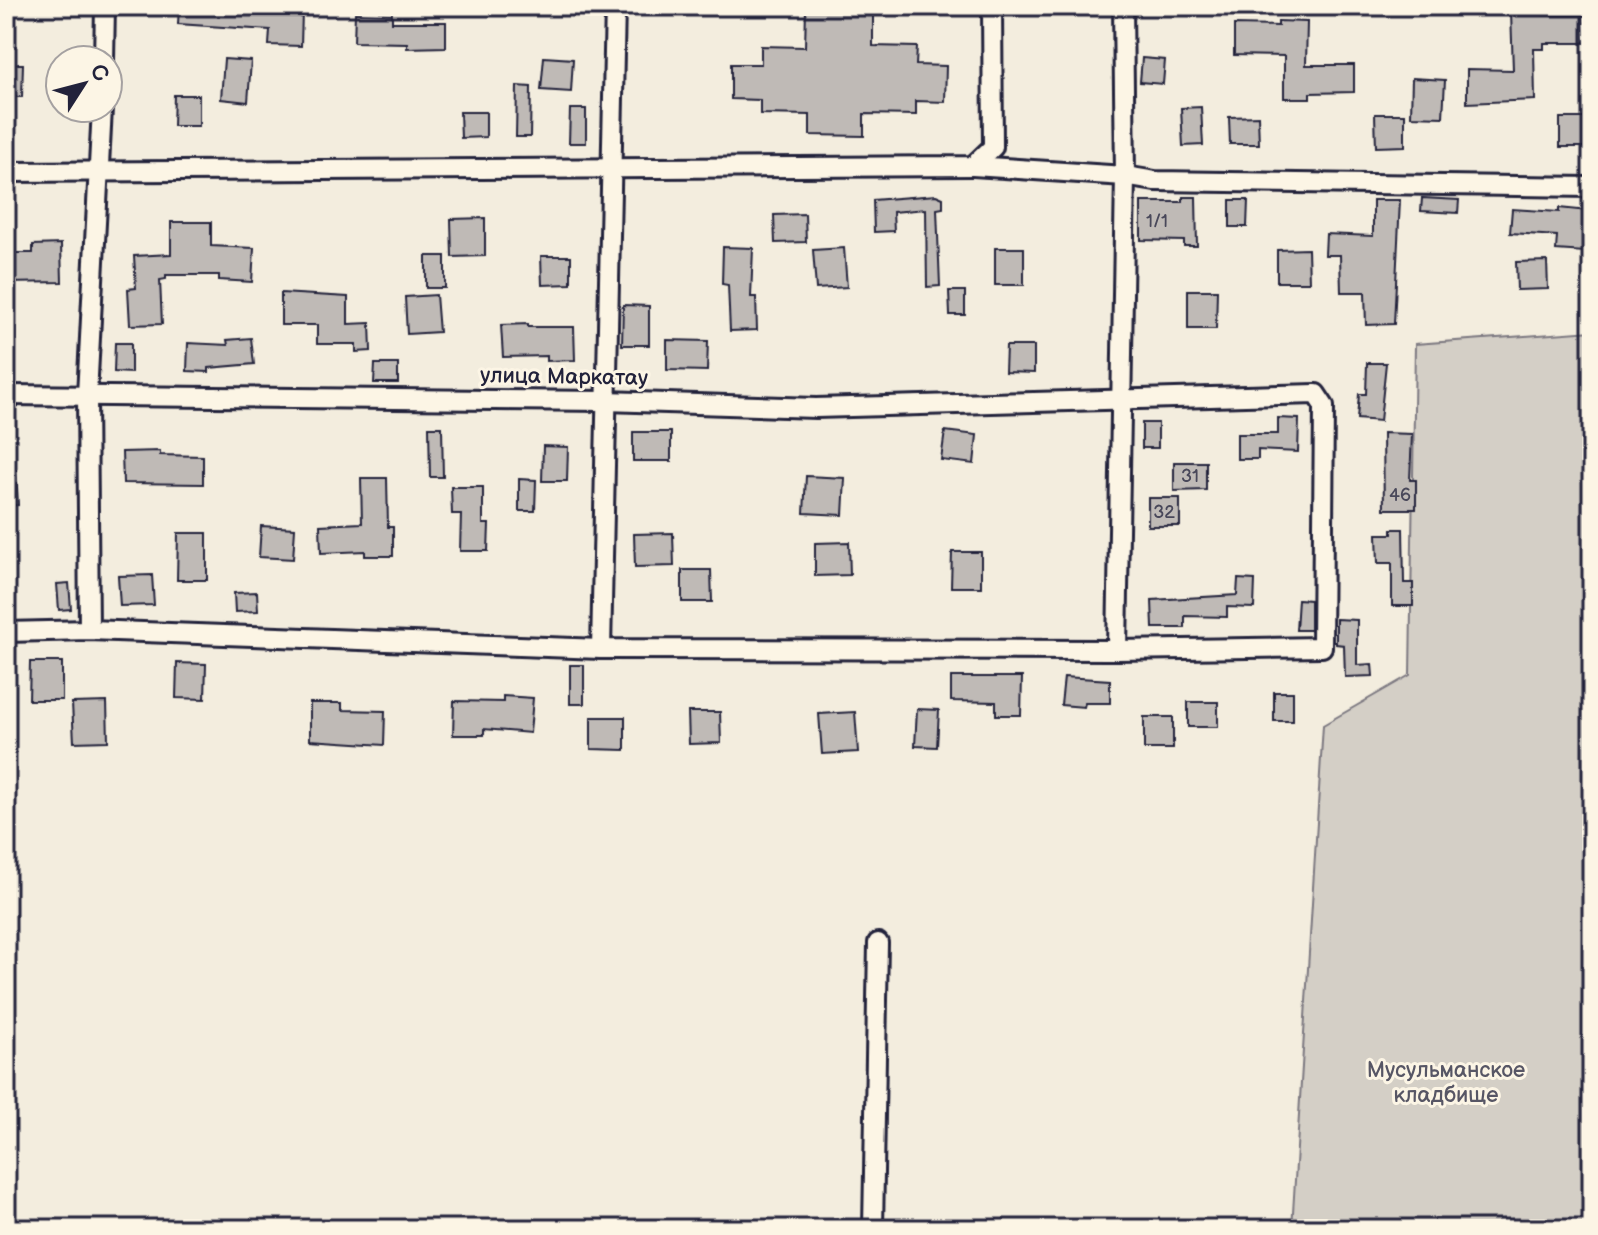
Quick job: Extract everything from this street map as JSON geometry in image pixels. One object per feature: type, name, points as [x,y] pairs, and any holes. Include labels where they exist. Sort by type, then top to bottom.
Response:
[{"type":"street","points":[[104,44],[105,6]]},
{"type":"street","points":[[601,649],[615,6]]},
{"type":"street","points":[[973,166],[993,147],[992,6]]},
{"type":"street","points":[[6,632],[89,630],[601,649],[1117,650],[1125,176],[1123,6]]},
{"type":"street","points":[[89,630],[87,395],[102,124]]},
{"type":"street","points":[[6,172],[973,166],[1125,176],[1155,181],[1592,187]]},
{"type":"street","name":"улица Маркатау","points":[[6,395],[606,401],[816,408],[1316,394],[1324,406],[1322,647],[1117,650]]},
{"type":"street","points":[[873,1229],[878,943]]},
{"type":"green space","name":"Мусульманское кладбище","points":[[1592,331],[1592,1229],[1292,1229],[1323,725],[1410,675],[1415,344]]},
{"type":"building","points":[[179,6],[258,6],[257,10],[302,11],[301,46],[269,45],[270,30],[178,24]]},
{"type":"building","points":[[823,6],[859,6],[859,10],[873,10],[873,46],[917,47],[916,65],[946,66],[945,102],[916,101],[916,115],[864,114],[864,136],[810,135],[810,115],[760,114],[760,100],[731,99],[731,64],[761,64],[761,46],[805,47],[806,9],[823,9]]},
{"type":"building","points":[[1542,10],[1543,15],[1583,15],[1584,43],[1544,43],[1544,49],[1534,49],[1535,100],[1467,103],[1467,69],[1513,70],[1511,12]]},
{"type":"building","points":[[355,13],[392,14],[392,22],[446,22],[446,47],[407,48],[407,43],[354,42]]},
{"type":"building","points":[[1278,21],[1307,22],[1306,65],[1354,65],[1354,92],[1310,93],[1310,98],[1284,98],[1284,56],[1234,55],[1234,25],[1278,26]]},
{"type":"building","points":[[544,57],[573,59],[571,92],[541,90]]},
{"type":"building","points":[[1142,58],[1165,60],[1163,84],[1140,82]]},
{"type":"building","points":[[224,59],[251,61],[248,102],[221,99]]},
{"type":"building","points":[[6,64],[23,64],[22,97],[6,97]]},
{"type":"building","points":[[1412,78],[1445,80],[1443,117],[1411,116]]},
{"type":"building","points":[[517,86],[531,87],[530,137],[516,137]]},
{"type":"building","points":[[174,95],[199,95],[199,126],[173,126]]},
{"type":"building","points":[[1201,107],[1203,145],[1183,146],[1181,108]]},
{"type":"building","points":[[570,109],[586,109],[586,143],[569,143]]},
{"type":"building","points":[[460,112],[486,112],[486,137],[461,138]]},
{"type":"building","points":[[1375,114],[1405,114],[1405,146],[1376,147]]},
{"type":"building","points":[[1258,116],[1259,144],[1230,144],[1229,117]]},
{"type":"building","points":[[1560,118],[1590,118],[1591,147],[1560,147]]},
{"type":"building","points":[[936,195],[943,198],[943,208],[937,209],[940,286],[927,287],[926,209],[893,212],[894,231],[874,232],[873,200]]},
{"type":"building","points":[[1183,197],[1196,197],[1197,246],[1184,246],[1184,241],[1141,240],[1141,202],[1183,202]]},
{"type":"building","points":[[1422,198],[1459,200],[1458,213],[1421,211]]},
{"type":"building","points":[[1230,200],[1248,200],[1247,227],[1230,227]]},
{"type":"building","points":[[1373,200],[1400,200],[1394,324],[1366,325],[1365,292],[1341,292],[1340,255],[1325,255],[1326,234],[1373,236]]},
{"type":"building","points":[[1559,208],[1588,211],[1585,252],[1556,250],[1557,236],[1510,233],[1512,209],[1559,212]]},
{"type":"building","points":[[805,214],[806,242],[775,243],[774,215]]},
{"type":"building","points":[[485,218],[485,256],[452,257],[451,219]]},
{"type":"building","points":[[171,222],[211,222],[211,246],[254,248],[252,282],[219,280],[219,275],[166,275],[166,279],[160,280],[162,324],[130,325],[128,289],[136,288],[134,256],[171,254]]},
{"type":"building","points":[[61,244],[62,282],[6,283],[6,253],[33,253],[33,245]]},
{"type":"building","points":[[723,247],[753,248],[751,297],[756,297],[757,330],[730,331],[728,285],[722,284]]},
{"type":"building","points":[[844,248],[847,287],[816,289],[813,250]]},
{"type":"building","points":[[995,248],[1024,248],[1024,285],[995,285]]},
{"type":"building","points":[[1308,249],[1309,282],[1277,282],[1277,250]]},
{"type":"building","points":[[426,256],[445,256],[445,288],[426,288]]},
{"type":"building","points":[[541,256],[571,256],[571,284],[542,285]]},
{"type":"building","points":[[1547,261],[1548,289],[1517,290],[1516,262]]},
{"type":"building","points":[[1188,290],[1217,290],[1216,329],[1188,329]]},
{"type":"building","points":[[949,291],[965,291],[965,315],[950,315]]},
{"type":"building","points":[[281,293],[348,297],[348,324],[370,323],[371,351],[356,352],[356,344],[317,344],[317,325],[281,325]]},
{"type":"building","points":[[436,295],[439,332],[407,334],[405,297]]},
{"type":"building","points":[[623,305],[649,306],[649,345],[622,345]]},
{"type":"building","points":[[528,324],[528,327],[574,327],[575,360],[547,361],[547,356],[503,357],[501,325]]},
{"type":"building","points":[[251,338],[254,364],[209,368],[209,372],[187,371],[188,343],[228,345],[227,340]]},
{"type":"building","points":[[667,340],[708,341],[707,371],[667,370]]},
{"type":"building","points":[[115,343],[131,343],[131,373],[114,372]]},
{"type":"building","points":[[1006,346],[1034,346],[1034,373],[1005,372]]},
{"type":"building","points":[[1367,363],[1386,363],[1380,421],[1357,419],[1359,394],[1366,394]]},
{"type":"building","points":[[375,364],[398,364],[398,383],[374,383]]},
{"type":"building","points":[[1278,418],[1299,419],[1298,452],[1258,450],[1258,459],[1237,459],[1237,434],[1278,434]]},
{"type":"building","points":[[1142,423],[1158,423],[1158,448],[1142,448]]},
{"type":"building","points":[[429,427],[442,427],[443,477],[430,477]]},
{"type":"building","points":[[945,431],[977,435],[974,464],[941,460]]},
{"type":"building","points":[[633,432],[671,432],[671,461],[633,461]]},
{"type":"building","points":[[1383,433],[1412,434],[1410,480],[1416,480],[1416,509],[1384,509]]},
{"type":"building","points":[[543,446],[568,447],[567,481],[542,481]]},
{"type":"building","points":[[160,451],[160,455],[203,456],[203,484],[123,483],[122,452]]},
{"type":"building","points":[[1174,462],[1206,462],[1206,490],[1174,491]]},
{"type":"building","points":[[6,470],[16,470],[18,505],[6,506]]},
{"type":"building","points":[[806,476],[845,478],[843,515],[804,513]]},
{"type":"building","points":[[361,478],[387,478],[388,527],[393,527],[393,556],[365,556],[365,551],[321,553],[320,525],[362,523]]},
{"type":"building","points":[[519,479],[536,480],[535,511],[519,511]]},
{"type":"building","points":[[451,487],[483,487],[483,524],[489,524],[488,551],[460,551],[461,514],[452,514]]},
{"type":"building","points":[[1148,498],[1180,498],[1180,526],[1148,526]]},
{"type":"building","points":[[261,526],[295,528],[293,559],[259,557]]},
{"type":"building","points":[[1392,529],[1403,529],[1404,583],[1413,583],[1413,606],[1392,606],[1392,563],[1378,563],[1377,534],[1392,534]]},
{"type":"building","points":[[178,533],[207,533],[207,580],[177,580]]},
{"type":"building","points":[[673,533],[674,566],[635,567],[634,534]]},
{"type":"building","points":[[849,542],[850,575],[815,576],[815,543]]},
{"type":"building","points":[[952,552],[981,552],[981,587],[951,587]]},
{"type":"building","points":[[682,570],[711,570],[712,602],[682,602]]},
{"type":"building","points":[[152,575],[154,605],[120,606],[118,576]]},
{"type":"building","points":[[1238,579],[1255,580],[1254,608],[1227,607],[1227,617],[1185,616],[1185,628],[1153,628],[1152,600],[1237,595]]},
{"type":"building","points":[[69,583],[71,609],[59,610],[57,584]]},
{"type":"building","points":[[257,592],[258,611],[235,612],[234,593]]},
{"type":"building","points":[[1298,599],[1310,600],[1310,630],[1296,630]]},
{"type":"building","points":[[1336,619],[1357,620],[1357,665],[1372,664],[1373,676],[1345,677],[1344,645],[1336,644]]},
{"type":"building","points":[[30,662],[62,662],[62,700],[29,700]]},
{"type":"building","points":[[177,663],[206,664],[205,699],[176,698]]},
{"type":"building","points":[[570,665],[584,665],[584,704],[570,704]]},
{"type":"building","points":[[951,677],[1022,677],[1021,715],[996,715],[996,702],[951,701]]},
{"type":"building","points":[[1064,677],[1110,680],[1110,703],[1085,703],[1084,707],[1061,705]]},
{"type":"building","points":[[1274,692],[1293,692],[1293,721],[1274,721]]},
{"type":"building","points":[[503,696],[533,698],[530,733],[484,729],[484,735],[453,735],[454,701],[503,702]]},
{"type":"building","points":[[107,702],[108,741],[74,742],[72,703]]},
{"type":"building","points":[[1188,702],[1218,702],[1218,727],[1188,727]]},
{"type":"building","points":[[310,703],[342,703],[342,710],[385,711],[384,745],[310,740]]},
{"type":"building","points":[[917,709],[939,710],[937,747],[915,746]]},
{"type":"building","points":[[688,712],[720,712],[721,743],[689,744]]},
{"type":"building","points":[[855,712],[858,752],[822,754],[819,714]]},
{"type":"building","points":[[591,717],[625,717],[625,750],[591,749]]},
{"type":"building","points":[[1144,717],[1173,717],[1173,749],[1144,749]]}]
